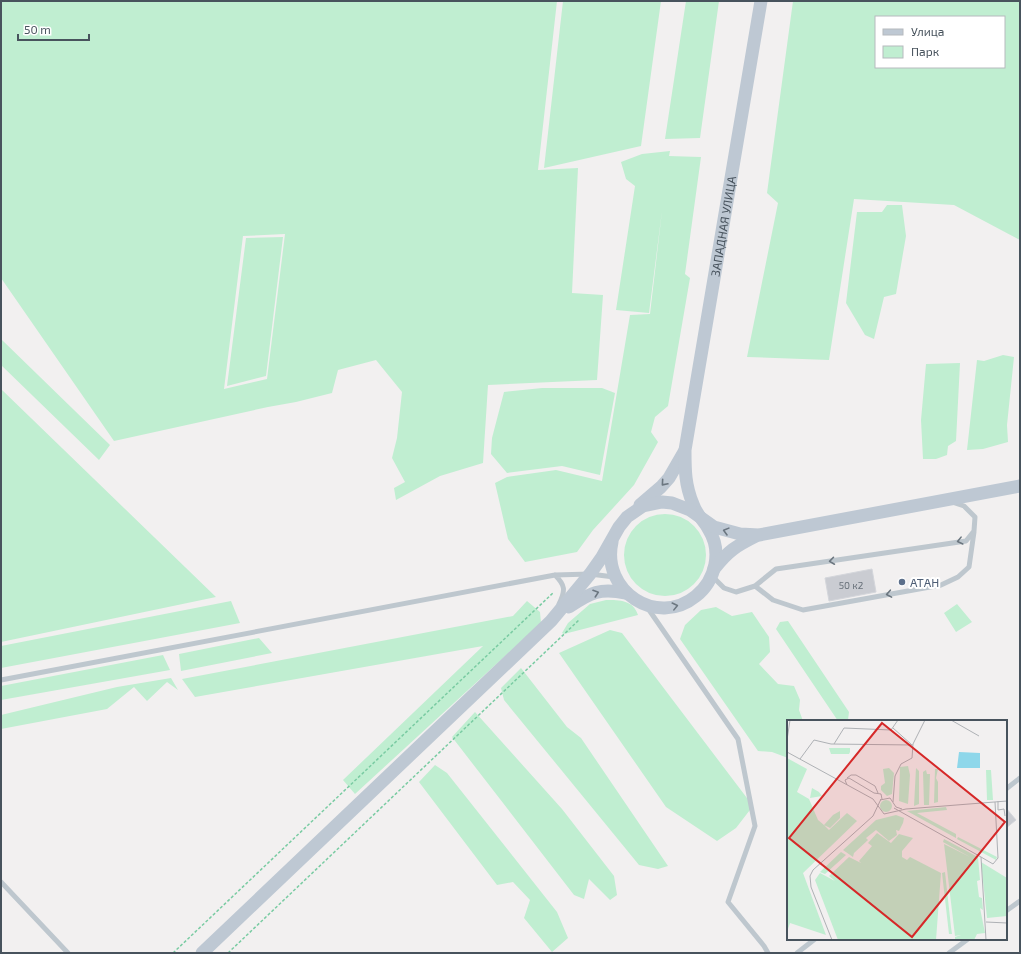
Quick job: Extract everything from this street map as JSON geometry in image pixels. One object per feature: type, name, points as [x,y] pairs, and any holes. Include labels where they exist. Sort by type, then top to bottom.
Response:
[{"type":"main road","name":"ЗАПАДНАЯ УЛИЦА","points":[[698,515],[685,481],[685,450],[761,1]]},
{"type":"main road","name":"ЗАПАДНАЯ УЛИЦА","points":[[627,517],[661,487],[676,467],[685,450]]},
{"type":"main road","points":[[202,953],[551,621],[590,574],[619,527],[627,517],[643,506],[662,502],[681,506],[698,515],[714,527],[740,534],[759,535],[1020,486]]},
{"type":"main road","points":[[698,515],[707,526],[714,540],[716,549],[713,572]]},
{"type":"main road","points":[[613,539],[610,558],[615,577],[626,593],[645,605],[666,608],[688,602],[697,596],[704,588],[724,555],[733,548],[759,535]]},
{"type":"main road","points":[[551,621],[583,598],[597,592],[611,590],[626,593]]},
{"type":"lane","points":[[755,586],[772,600],[804,610],[941,585],[958,577],[969,567],[975,517],[964,506],[945,500]]},
{"type":"lane","points":[[713,572],[724,588],[736,592],[755,586],[776,569],[966,541],[974,531]]},
{"type":"lane","points":[[551,621],[561,601],[564,588],[562,582],[555,574]]},
{"type":"lane","points":[[1,680],[555,574],[590,574],[615,577]]},
{"type":"lane","points":[[645,605],[738,739],[755,826],[728,902],[768,953]]},
{"type":"lane","points":[[1007,788],[1020,778]]},
{"type":"lane","points":[[1,882],[68,953]]},
{"type":"lane","points":[[1007,910],[1020,901]]},
{"type":"lane","points":[[797,953],[814,940]]},
{"type":"lane","points":[[949,953],[967,940]]},
{"type":"path","points":[[173,953],[554,592]]},
{"type":"path","points":[[228,953],[579,620]]},
{"type":"green space","points":[[1,1],[557,1],[538,170],[578,168],[572,293],[603,295],[597,380],[488,385],[483,463],[440,476],[396,500],[394,488],[405,482],[392,458],[397,438],[402,392],[376,360],[338,370],[332,393],[114,441],[1,278]],"holes":[[[285,234],[267,379],[224,389],[243,236]]]},
{"type":"green space","points":[[563,1],[661,1],[641,146],[544,168]]},
{"type":"green space","points":[[686,1],[719,1],[700,138],[665,139]]},
{"type":"green space","points":[[793,1],[1020,1],[1020,240],[954,205],[854,199],[829,360],[747,357],[778,203],[767,193]]},
{"type":"green space","points":[[670,151],[669,156],[701,157],[685,274],[690,278],[668,406],[655,417],[651,432],[658,442],[634,485],[593,530],[577,552],[525,562],[508,539],[495,483],[507,477],[556,470],[602,481],[630,315],[650,314],[662,211],[649,313],[616,310],[635,186],[626,179],[621,162],[642,154]]},
{"type":"green space","points":[[887,205],[902,205],[906,236],[896,294],[884,297],[874,339],[865,335],[846,303],[857,212],[882,212]]},
{"type":"green space","points":[[283,237],[266,376],[227,386],[246,238]]},
{"type":"green space","points":[[1,339],[110,445],[99,460],[1,365]]},
{"type":"green space","points":[[1003,355],[1014,357],[1007,425],[1008,442],[983,449],[967,450],[977,360],[984,361]]},
{"type":"green space","points":[[960,363],[956,441],[948,446],[947,455],[936,459],[923,459],[921,420],[926,364]]},
{"type":"green space","points":[[542,388],[602,388],[615,393],[600,475],[562,466],[507,473],[491,454],[492,438],[504,392]]},
{"type":"green space","points":[[1,389],[216,597],[1,642]]},
{"type":"green space","points":[[665,514],[681,517],[694,526],[703,539],[706,555],[703,571],[694,584],[681,593],[665,596],[649,593],[636,584],[627,571],[624,555],[627,539],[636,526],[649,517]]},
{"type":"green space","points":[[606,600],[625,602],[633,606],[638,615],[564,634],[562,633],[568,623],[590,604]]},
{"type":"green space","points":[[231,601],[240,623],[1,668],[1,646]]},
{"type":"green space","points":[[527,601],[540,612],[541,623],[355,794],[343,780],[483,646],[195,697],[182,679],[513,616]]},
{"type":"green space","points":[[957,604],[972,622],[956,632],[944,613]]},
{"type":"green space","points":[[716,607],[732,616],[752,612],[769,637],[770,652],[759,664],[778,684],[794,686],[800,700],[799,710],[803,720],[787,720],[787,758],[772,752],[758,751],[680,639],[685,625],[701,610]]},
{"type":"green space","points":[[788,621],[849,712],[848,720],[837,720],[776,629],[780,622]]},
{"type":"green space","points":[[610,630],[622,633],[753,806],[736,828],[717,841],[666,807],[559,653]]},
{"type":"green space","points":[[259,638],[272,653],[181,671],[179,654]]},
{"type":"green space","points":[[163,655],[170,670],[1,700],[1,686]]},
{"type":"green space","points":[[521,668],[567,727],[581,738],[668,866],[658,869],[639,865],[504,700],[501,688]]},
{"type":"green space","points":[[171,678],[178,690],[167,682],[147,701],[134,687],[107,709],[1,729],[1,715],[117,687]]},
{"type":"green space","points":[[475,712],[562,809],[614,876],[617,895],[610,900],[589,879],[584,899],[574,895],[452,737]]},
{"type":"green space","points":[[435,765],[447,773],[557,912],[568,938],[552,952],[524,918],[530,900],[513,882],[497,885],[419,782]]},
{"type":"building","points":[[872,569],[876,592],[829,601],[825,578]]},
{"type":"building","points":[[1007,809],[1016,820],[1007,827]]},
{"type":"place","name":"АТАН","points":[[902,582]]}]
